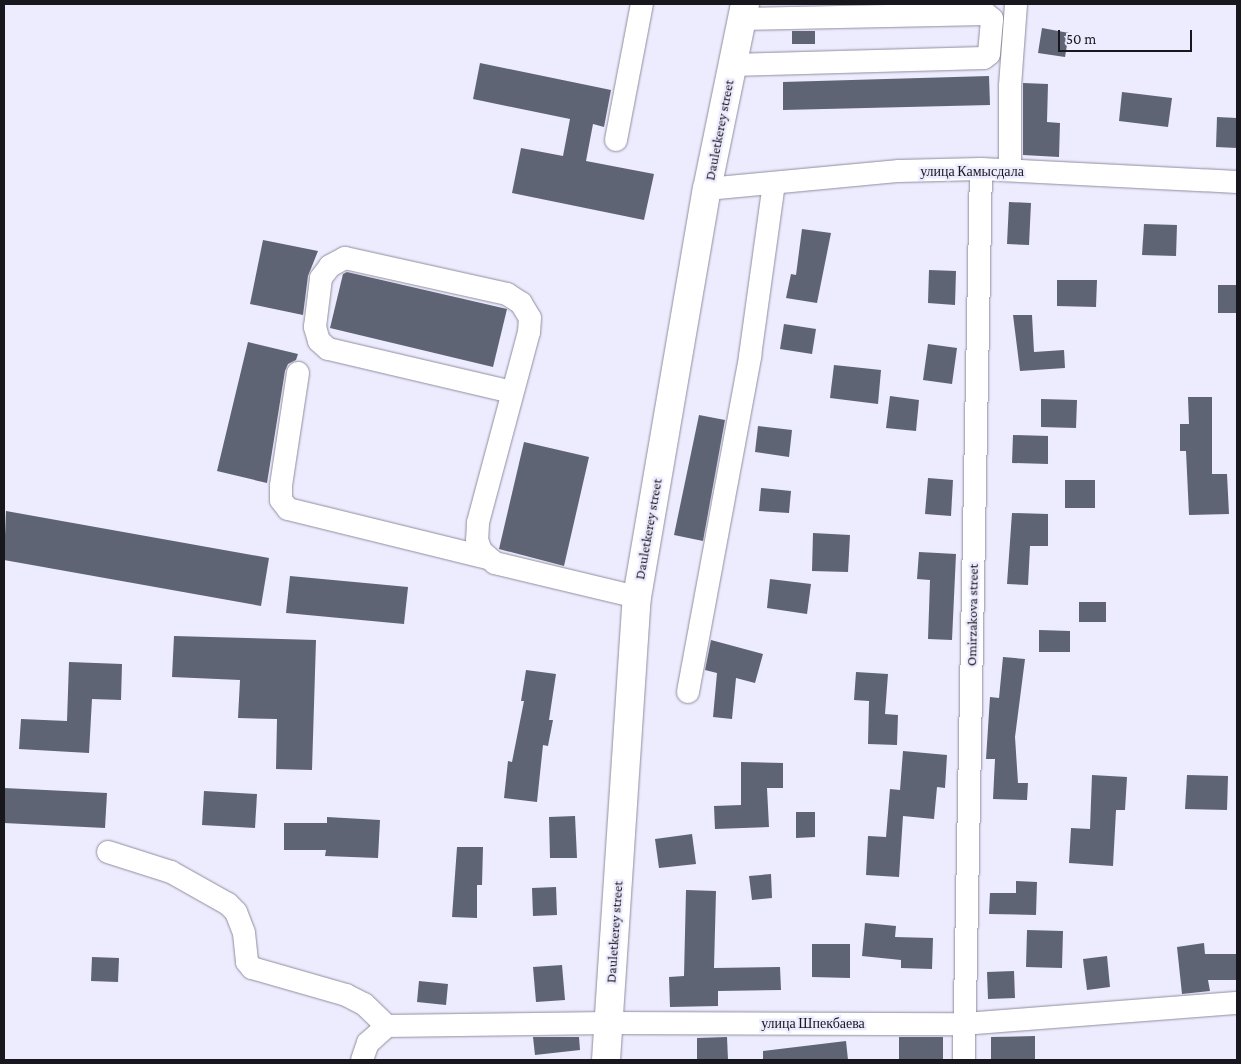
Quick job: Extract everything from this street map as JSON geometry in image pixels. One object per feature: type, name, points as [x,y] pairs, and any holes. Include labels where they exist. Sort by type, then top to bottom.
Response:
[{"type":"main road","name":"Dauletkerey street","points":[[606,1060],[636,596],[707,189],[743,11]]},
{"type":"street","points":[[616,140],[642,4]]},
{"type":"street","points":[[1010,169],[1010,86],[1016,4]]},
{"type":"street","points":[[732,65],[984,58],[989,54],[992,19],[986,14],[743,11]]},
{"type":"street","name":"улица Камысдала","points":[[707,189],[899,171],[1010,169],[1237,182]]},
{"type":"street","name":"Omirzakova street","points":[[964,1060],[963,1024],[981,170]]},
{"type":"street","points":[[688,692],[750,356],[774,184]]},
{"type":"street","points":[[487,558],[477,540],[478,523],[512,392],[530,318],[521,303],[507,294],[345,258],[330,266],[321,278],[315,327],[319,341],[328,349],[512,392]]},
{"type":"street","points":[[298,373],[281,486],[281,500],[288,509],[487,558],[510,568],[636,596]]},
{"type":"street","points":[[108,852],[171,872],[228,904],[236,912],[244,933],[248,962],[252,968],[346,995],[364,1004],[387,1026],[368,1043],[362,1060]]},
{"type":"street","name":"улица Шпекбаева","points":[[387,1026],[443,1028],[608,1023],[963,1024],[1237,1003]]},
{"type":"building","points":[[1042,28],[1069,33],[1065,57],[1038,53]]},
{"type":"building","points":[[792,31],[815,31],[815,44],[792,44]]},
{"type":"building","points":[[480,63],[611,90],[604,127],[593,124],[586,161],[654,174],[644,220],[512,193],[521,148],[563,156],[570,119],[473,99]]},
{"type":"building","points":[[989,76],[990,105],[783,110],[783,82]]},
{"type":"building","points":[[1023,83],[1048,84],[1047,122],[1060,123],[1059,157],[1023,155]]},
{"type":"building","points":[[1122,92],[1172,98],[1168,127],[1119,121]]},
{"type":"building","points":[[1217,117],[1237,118],[1237,148],[1216,147]]},
{"type":"building","points":[[1009,202],[1031,203],[1029,245],[1007,244]]},
{"type":"building","points":[[1144,224],[1177,225],[1176,256],[1142,255]]},
{"type":"building","points":[[802,229],[831,233],[817,303],[786,298],[791,274],[796,275]]},
{"type":"building","points":[[263,240],[318,251],[308,276],[303,315],[250,304]]},
{"type":"building","points":[[929,270],[956,271],[955,305],[928,303]]},
{"type":"building","points":[[347,272],[507,309],[493,367],[330,328],[343,274]]},
{"type":"building","points":[[1057,280],[1097,280],[1096,307],[1057,306]]},
{"type":"building","points":[[1218,285],[1237,285],[1237,313],[1218,313]]},
{"type":"building","points":[[1013,315],[1032,315],[1034,352],[1064,350],[1065,368],[1020,371]]},
{"type":"building","points":[[784,324],[816,329],[812,354],[780,349]]},
{"type":"building","points":[[248,342],[298,354],[296,360],[288,364],[285,371],[267,483],[217,471]]},
{"type":"building","points":[[928,344],[957,348],[952,384],[923,380]]},
{"type":"building","points":[[834,365],[881,370],[878,404],[830,398]]},
{"type":"building","points":[[890,396],[919,400],[916,431],[886,428]]},
{"type":"building","points":[[1188,397],[1212,397],[1212,474],[1227,474],[1229,514],[1189,515],[1186,451],[1180,451],[1180,424],[1189,424]]},
{"type":"building","points":[[1041,399],[1077,400],[1076,428],[1041,427]]},
{"type":"building","points":[[699,415],[725,420],[703,541],[674,535]]},
{"type":"building","points":[[758,426],[792,430],[789,457],[755,452]]},
{"type":"building","points":[[1013,435],[1048,436],[1048,464],[1012,463]]},
{"type":"building","points":[[524,442],[589,457],[564,566],[499,549]]},
{"type":"building","points":[[928,478],[953,480],[951,516],[925,514]]},
{"type":"building","points":[[1065,480],[1095,480],[1095,508],[1065,508]]},
{"type":"building","points":[[761,488],[791,491],[789,513],[759,511]]},
{"type":"building","points":[[6,511],[269,558],[261,606],[4,560]]},
{"type":"building","points":[[1012,513],[1048,514],[1048,546],[1030,546],[1028,585],[1007,584]]},
{"type":"building","points":[[813,533],[850,535],[848,572],[812,571]]},
{"type":"building","points":[[919,552],[956,554],[952,640],[928,639],[930,580],[917,579]]},
{"type":"building","points":[[290,576],[408,587],[404,624],[286,613]]},
{"type":"building","points":[[770,579],[811,584],[807,614],[767,608]]},
{"type":"building","points":[[1079,602],[1106,602],[1106,622],[1079,622]]},
{"type":"building","points":[[1039,630],[1070,631],[1070,652],[1039,652]]},
{"type":"building","points":[[174,636],[316,640],[312,770],[276,769],[277,719],[238,718],[240,680],[172,677]]},
{"type":"building","points":[[711,640],[763,654],[755,683],[736,678],[732,719],[713,717],[717,673],[705,670]]},
{"type":"building","points":[[1003,657],[1025,659],[1015,737],[1018,783],[1028,783],[1027,800],[993,799],[995,759],[986,759],[990,697],[999,698]]},
{"type":"building","points":[[69,662],[122,664],[121,700],[92,699],[89,753],[19,749],[21,719],[67,721]]},
{"type":"building","points":[[526,670],[556,674],[549,720],[553,720],[548,746],[543,745],[537,802],[504,798],[508,761],[512,762],[524,701],[521,701]]},
{"type":"building","points":[[856,672],[888,674],[885,714],[898,715],[897,745],[868,744],[869,701],[854,700]]},
{"type":"building","points":[[903,751],[947,755],[945,788],[937,787],[934,819],[903,816],[899,877],[866,875],[868,836],[886,837],[890,789],[900,790]]},
{"type":"building","points":[[741,762],[783,763],[783,788],[767,788],[769,827],[715,829],[714,806],[741,805]]},
{"type":"building","points":[[1092,775],[1127,777],[1125,810],[1116,810],[1113,866],[1069,863],[1071,828],[1090,829]]},
{"type":"building","points":[[1187,775],[1228,776],[1227,810],[1185,809]]},
{"type":"building","points":[[4,788],[107,793],[105,828],[4,823]]},
{"type":"building","points":[[204,791],[257,794],[255,828],[202,825]]},
{"type":"building","points":[[796,812],[815,812],[815,837],[796,838]]},
{"type":"building","points":[[575,816],[577,858],[550,858],[549,817]]},
{"type":"building","points":[[327,817],[380,820],[378,858],[325,856],[326,850],[284,850],[284,823],[327,823]]},
{"type":"building","points":[[692,834],[696,864],[659,868],[655,839]]},
{"type":"building","points":[[457,847],[483,847],[482,885],[477,885],[477,918],[452,917]]},
{"type":"building","points":[[771,874],[772,898],[752,900],[749,876]]},
{"type":"building","points":[[1016,881],[1037,882],[1036,915],[989,914],[990,893],[1016,893]]},
{"type":"building","points":[[556,887],[557,915],[533,916],[532,888]]},
{"type":"building","points":[[686,890],[716,891],[714,968],[780,967],[781,990],[718,991],[718,1006],[670,1007],[669,977],[684,976]]},
{"type":"building","points":[[865,923],[896,926],[895,937],[933,938],[932,969],[901,968],[901,960],[862,956]]},
{"type":"building","points":[[1027,930],[1063,931],[1062,968],[1026,967]]},
{"type":"building","points":[[1204,943],[1205,954],[1237,954],[1237,980],[1208,980],[1210,991],[1182,994],[1177,947]]},
{"type":"building","points":[[812,944],[850,944],[850,978],[812,977]]},
{"type":"building","points":[[1107,956],[1110,987],[1087,990],[1083,959]]},
{"type":"building","points":[[92,957],[119,958],[118,982],[91,981]]},
{"type":"building","points":[[562,965],[565,1000],[536,1002],[533,967]]},
{"type":"building","points":[[1014,971],[1015,998],[988,999],[987,972]]},
{"type":"building","points":[[419,981],[448,984],[446,1005],[417,1002]]},
{"type":"building","points":[[1035,1036],[1035,1060],[991,1060],[991,1037]]},
{"type":"building","points":[[533,1037],[579,1037],[580,1050],[535,1055]]},
{"type":"building","points":[[727,1037],[728,1060],[697,1060],[697,1038]]},
{"type":"building","points":[[899,1037],[943,1037],[943,1060],[899,1060]]},
{"type":"building","points":[[846,1041],[848,1060],[763,1060],[763,1051]]}]
